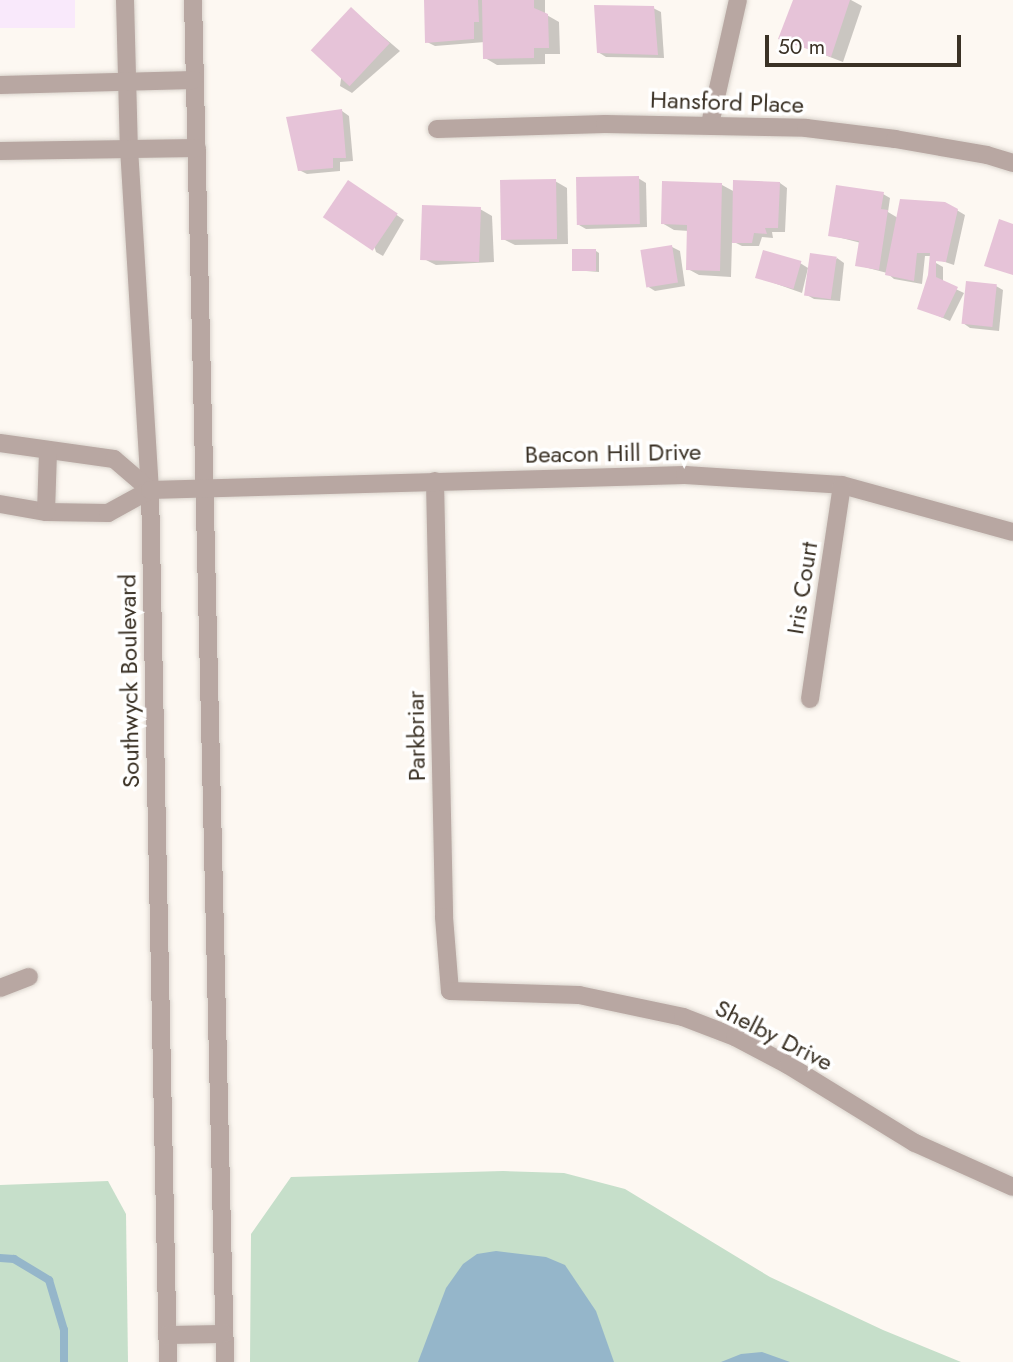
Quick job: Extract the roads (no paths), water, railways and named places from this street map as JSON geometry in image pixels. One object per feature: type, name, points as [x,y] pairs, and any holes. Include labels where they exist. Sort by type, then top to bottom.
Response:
[{"type":"street","name":"Southwyck Boulevard","points":[[125,0],[129,148],[149,490],[168,1362]]},
{"type":"street","points":[[192,0],[207,488],[225,1362]]},
{"type":"street","points":[[710,124],[738,0]]},
{"type":"street","points":[[0,85],[194,80]]},
{"type":"street","name":"Hansford Place","points":[[437,129],[710,124],[806,128],[895,139],[987,155],[1013,163]]},
{"type":"street","points":[[0,151],[197,148]]},
{"type":"street","points":[[0,443],[114,459],[149,490],[108,513],[46,512],[0,503]]},
{"type":"street","points":[[46,512],[48,451]]},
{"type":"street","name":"Beacon Hill Drive","points":[[149,490],[685,475],[842,485],[1013,532]]},
{"type":"street","name":"Parkbriar","points":[[435,481],[444,917],[450,991]]},
{"type":"street","name":"Iris Court","points":[[810,699],[842,485]]},
{"type":"street","points":[[0,988],[29,977]]},
{"type":"street","name":"Shelby Drive","points":[[450,991],[579,995],[683,1017],[735,1037],[788,1065],[915,1143],[1013,1187]]},
{"type":"street","points":[[167,1335],[225,1334]]},
{"type":"water","points":[[496,1251],[546,1257],[565,1265],[596,1311],[614,1362],[418,1362],[446,1288],[463,1264],[477,1254]]},
{"type":"water","points":[[762,1352],[790,1362],[721,1362],[741,1354]]},
{"type":"waterway","points":[[0,1258],[14,1259],[49,1280],[64,1330],[64,1362]]}]
